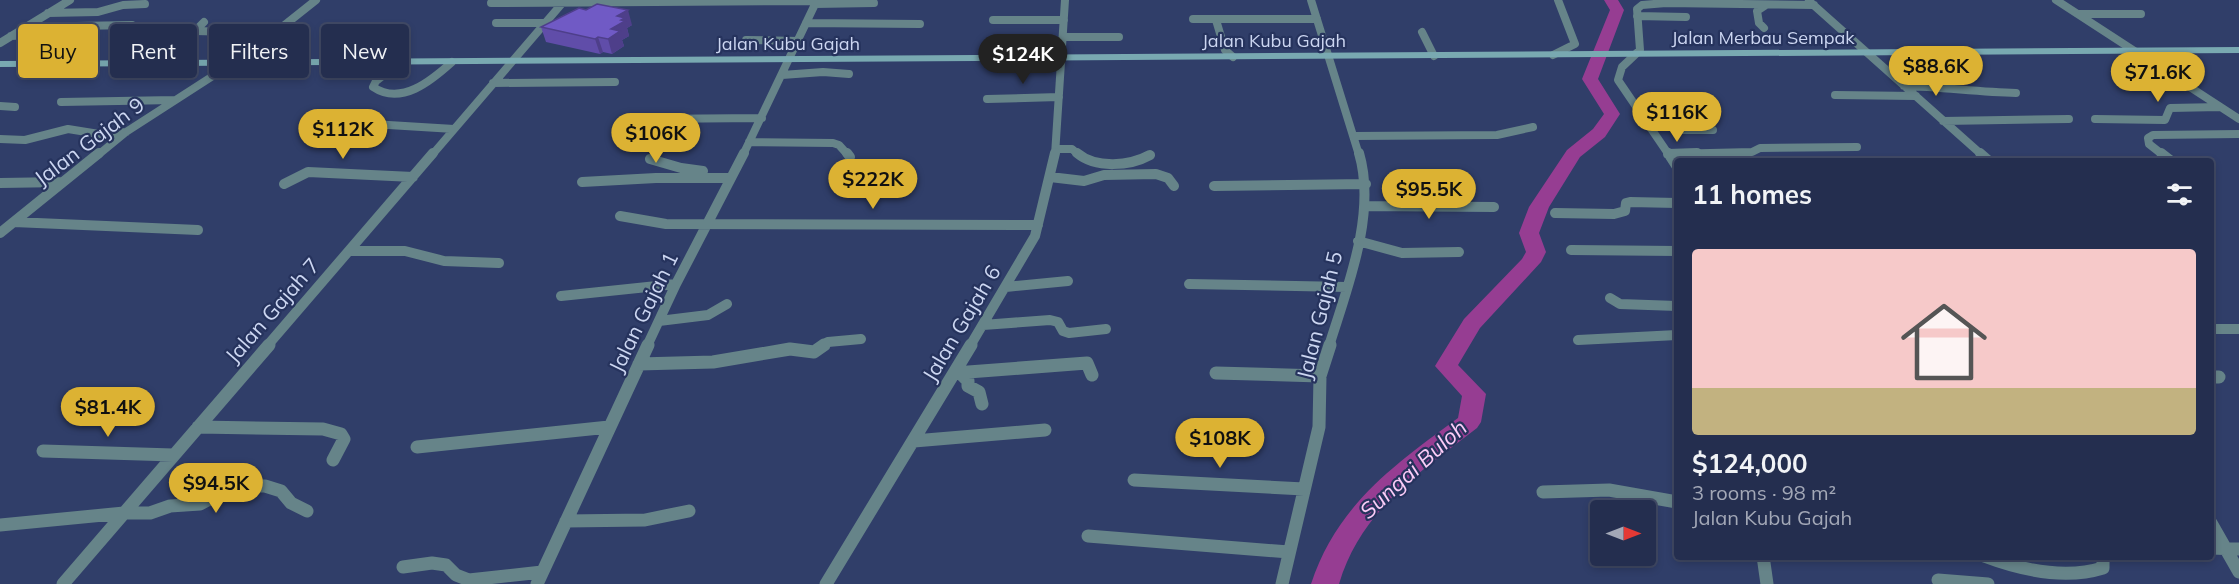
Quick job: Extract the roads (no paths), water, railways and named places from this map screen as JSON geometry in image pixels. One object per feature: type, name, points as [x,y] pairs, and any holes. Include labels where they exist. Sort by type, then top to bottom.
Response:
[{"type":"street","points":[[0,43],[70,0]]},
{"type":"street","name":"Jalan Gajah 9","points":[[286,24],[316,0]]},
{"type":"street","name":"Jalan Gajah 6","points":[[826,584],[958,374],[983,325],[1035,236],[1056,149],[1065,0]]},
{"type":"street","name":"Jalan Gajah 5","points":[[1282,584],[1319,427],[1320,376],[1347,287],[1358,241],[1366,184],[1354,136],[1311,0]]},
{"type":"street","points":[[1553,55],[1575,44],[1558,0]]},
{"type":"street","points":[[1633,0],[1637,12],[1640,50],[1631,54],[1622,67],[1618,80],[1674,163]]},
{"type":"street","points":[[2056,0],[2239,119]]},
{"type":"street","name":"Jalan Gajah 7","points":[[63,584],[564,1]]},
{"type":"street","points":[[491,3],[816,1],[874,3]]},
{"type":"street","name":"Jalan Gajah 1","points":[[539,578],[676,284],[762,118],[816,1]]},
{"type":"street","points":[[1637,12],[1642,5],[1666,3],[1767,5],[1811,2],[1986,158]]},
{"type":"street","points":[[48,13],[98,12],[123,5],[145,4]]},
{"type":"street","points":[[1764,28],[1759,22],[1757,11],[1767,5]]},
{"type":"street","points":[[1637,12],[1686,17]]},
{"type":"street","points":[[2078,14],[2141,14]]},
{"type":"street","points":[[1193,19],[1317,19]]},
{"type":"street","points":[[993,20],[1064,20]]},
{"type":"street","points":[[1216,20],[1225,50],[1233,57]]},
{"type":"street","points":[[204,21],[195,31],[209,31]]},
{"type":"street","points":[[495,23],[545,23]]},
{"type":"street","points":[[806,23],[920,24]]},
{"type":"street","points":[[11,36],[47,35],[76,26],[110,25]]},
{"type":"street","points":[[1422,32],[1434,56]]},
{"type":"street","points":[[1063,36],[1119,37]]},
{"type":"street","points":[[746,40],[799,40]]},
{"type":"street","name":"Jalan Merbau Sempak","points":[[1576,55],[2239,50]]},
{"type":"street","name":"Jalan Kubu Gajah","points":[[409,62],[1576,55]]},
{"type":"street","points":[[380,78],[373,87],[378,92],[388,94],[410,92],[439,75],[452,62]]},
{"type":"street","name":"Jalan Kubu Gajah","points":[[0,64],[209,63]]},
{"type":"street","points":[[782,75],[823,72],[849,74]]},
{"type":"street","name":"Jalan Gajah 9","points":[[0,233],[126,132],[211,78]]},
{"type":"street","points":[[493,83],[615,82]]},
{"type":"street","points":[[1904,86],[1954,87],[1985,92],[2016,93]]},
{"type":"street","points":[[1834,95],[1916,96]]},
{"type":"street","points":[[987,99],[1059,97]]},
{"type":"street","points":[[61,102],[176,100]]},
{"type":"street","points":[[0,106],[15,106]]},
{"type":"street","points":[[2095,119],[2166,120],[2170,108],[2220,107]]},
{"type":"street","points":[[643,118],[762,118]]},
{"type":"street","points":[[1644,118],[1657,120],[1683,130],[1713,130]]},
{"type":"street","points":[[1943,121],[2069,120]]},
{"type":"street","points":[[323,121],[454,129]]},
{"type":"street","points":[[1354,136],[1497,135],[1533,127]]},
{"type":"street","points":[[0,140],[25,140],[68,129],[99,134],[126,132]]},
{"type":"street","points":[[2169,158],[2149,144],[2148,138],[2153,135],[2239,135]]},
{"type":"street","points":[[749,142],[833,143],[839,145],[850,157]]},
{"type":"street","points":[[1668,154],[1752,152],[1760,148],[1857,147]]},
{"type":"street","points":[[1056,149],[1072,149],[1086,161],[1103,163],[1135,163],[1150,155]]},
{"type":"street","points":[[650,159],[693,171],[732,174]]},
{"type":"street","points":[[284,184],[301,174],[316,172],[413,177]]},
{"type":"street","points":[[582,182],[732,174]]},
{"type":"street","points":[[1050,177],[1084,181],[1104,175],[1156,174],[1168,178],[1174,186]]},
{"type":"street","points":[[0,183],[64,182]]},
{"type":"street","points":[[1214,186],[1366,184]]},
{"type":"street","points":[[1555,213],[1614,214],[1625,211],[1626,203],[1630,202],[1674,203]]},
{"type":"street","points":[[1364,206],[1494,207]]},
{"type":"street","points":[[620,216],[657,224],[1038,225]]},
{"type":"street","points":[[14,222],[198,230]]},
{"type":"street","points":[[1358,241],[1402,253],[1459,252]]},
{"type":"street","points":[[1571,250],[1674,251]]},
{"type":"street","points":[[349,251],[405,251],[444,261],[499,263]]},
{"type":"street","points":[[1006,286],[1068,281]]},
{"type":"street","points":[[561,296],[676,284]]},
{"type":"street","points":[[1189,284],[1347,287]]},
{"type":"street","points":[[1610,298],[1620,304],[1674,306]]},
{"type":"street","points":[[659,321],[708,315],[727,304]]},
{"type":"street","points":[[983,325],[1050,320],[1058,322],[1063,331],[1069,333],[1106,329]]},
{"type":"street","points":[[2214,329],[2239,329]]},
{"type":"street","points":[[1578,340],[1674,335]]},
{"type":"street","points":[[639,364],[713,362],[790,349],[814,352],[828,342],[861,339]]},
{"type":"street","points":[[958,374],[1087,363],[1092,375]]},
{"type":"street","points":[[1216,373],[1320,376]]},
{"type":"street","points":[[958,374],[968,381],[968,386],[979,392],[982,404]]},
{"type":"street","points":[[198,427],[323,429],[341,434],[344,439],[333,460]]},
{"type":"street","points":[[417,447],[609,427]]},
{"type":"street","points":[[914,441],[1045,430]]},
{"type":"street","points":[[43,452],[173,455]]},
{"type":"street","points":[[1134,480],[1304,489]]},
{"type":"street","points":[[0,525],[124,513],[150,513],[173,505],[200,504],[232,487],[246,486],[265,486],[281,491],[291,503],[307,511]]},
{"type":"street","points":[[1543,492],[1609,490],[1674,501]]},
{"type":"street","points":[[566,521],[656,519],[674,517],[689,511]]},
{"type":"street","points":[[1088,536],[1289,552]]},
{"type":"street","points":[[2218,547],[2239,549]]},
{"type":"street","points":[[2218,547],[2239,572]]},
{"type":"street","points":[[1763,560],[1767,584]]},
{"type":"street","points":[[1994,560],[2031,571],[2094,572],[2103,568],[2103,560]]},
{"type":"street","points":[[403,567],[432,563],[446,566],[456,575],[469,580],[539,578]]},
{"type":"street","points":[[1938,580],[1988,584]]},
{"type":"waterway","name":"Sungai Buloh","points":[[1325,584],[1333,558],[1346,534],[1362,512],[1403,473],[1469,422],[1474,394],[1446,366],[1472,324],[1531,262],[1536,252],[1529,233],[1539,207],[1573,154],[1599,133],[1612,114],[1590,79],[1617,10],[1611,0]]}]
